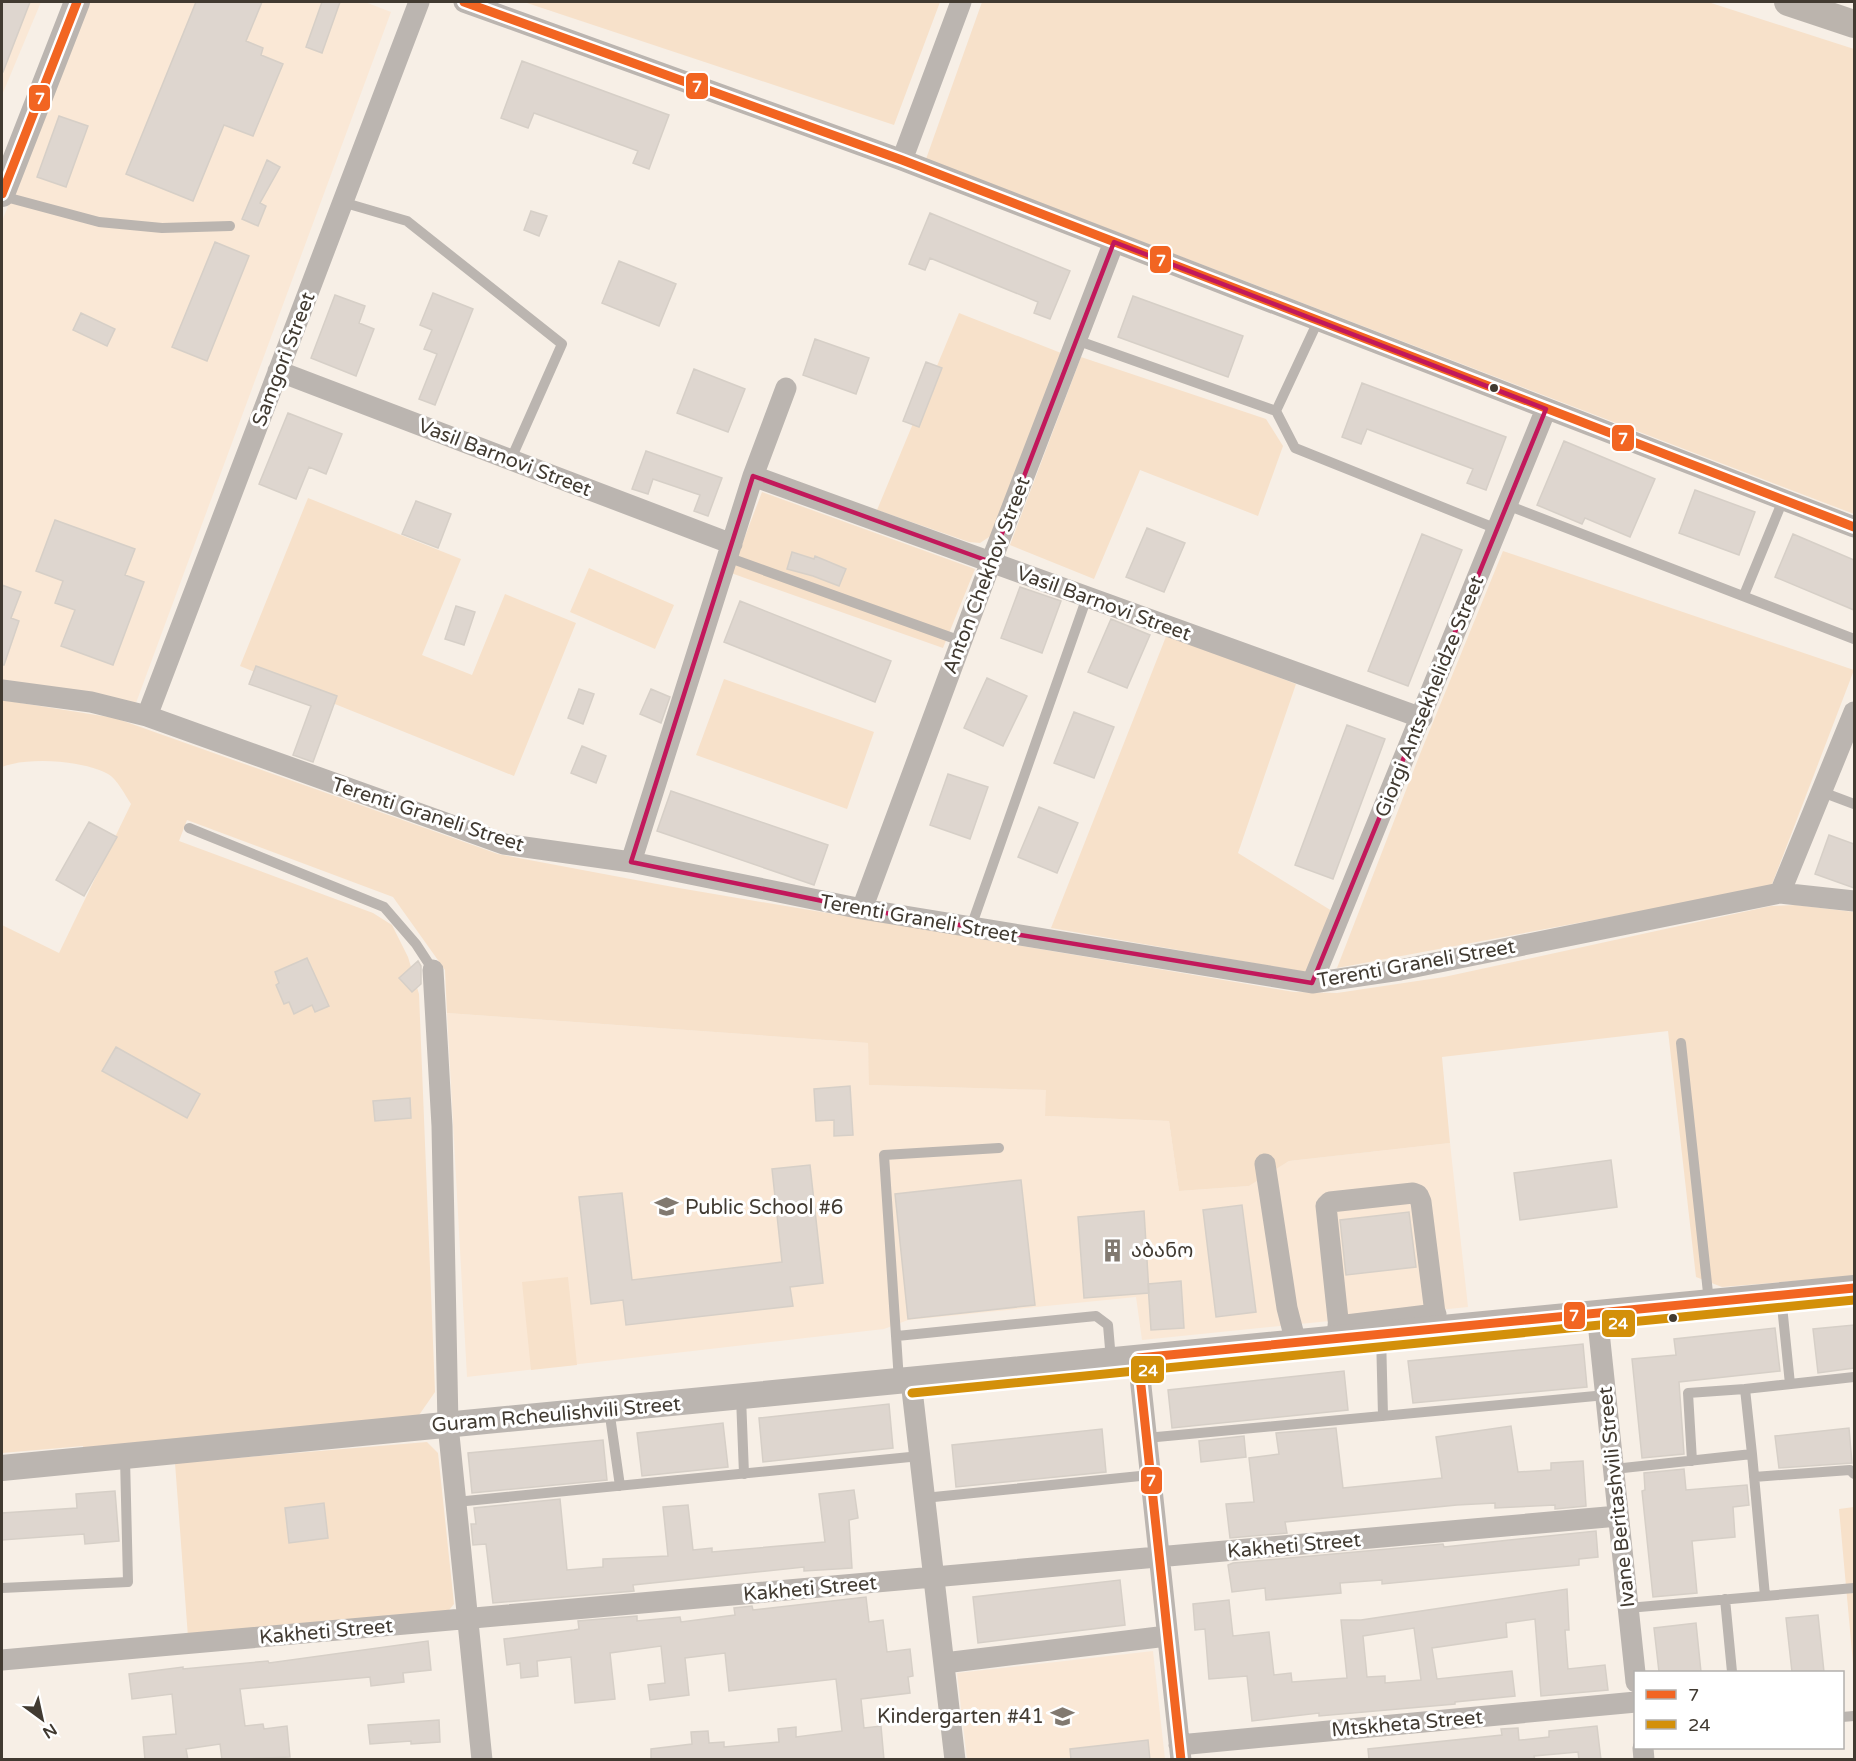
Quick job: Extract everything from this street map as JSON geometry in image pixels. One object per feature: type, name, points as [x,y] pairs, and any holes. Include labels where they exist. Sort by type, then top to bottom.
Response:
[{"type":"main road","points":[[1788,2],[1854,24]]},
{"type":"street","points":[[2,195],[77,2]]},
{"type":"street","name":"Samgori Street","points":[[147,716],[419,2]]},
{"type":"street","points":[[464,2],[902,160],[1854,527]]},
{"type":"street","points":[[902,160],[961,2]]},
{"type":"street","name":"Anton Chekhov Street","points":[[862,909],[961,641],[1114,242]]},
{"type":"street","name":"Vasil Barnovi Street","points":[[278,370],[511,459],[729,550]]},
{"type":"street","points":[[631,862],[753,476],[786,388]]},
{"type":"street","name":"Giorgi Antsekhelidze Street","points":[[1312,983],[1422,718],[1546,409]]},
{"type":"street","name":"Vasil Barnovi Street","points":[[753,476],[1422,718]]},
{"type":"street","name":"Terenti Graneli Street","points":[[2,690],[91,702],[147,716],[504,843],[631,862],[862,909],[1312,983],[1400,970],[1780,893],[1854,901]]},
{"type":"street","points":[[1780,893],[1854,712]]},
{"type":"street","points":[[433,970],[442,1126],[448,1425],[482,1760]]},
{"type":"street","points":[[1265,1164],[1287,1308],[1296,1342]]},
{"type":"street","points":[[1339,1332],[1324,1214],[1330,1202],[1413,1193],[1418,1195],[1421,1202],[1436,1322]]},
{"type":"street","points":[[1180,1752],[1137,1358],[1296,1342],[1339,1332],[1436,1322],[1597,1313],[1854,1288]]},
{"type":"street","name":"Ivane Beritashvili Street","points":[[1597,1313],[1634,1671]]},
{"type":"street","points":[[1339,1332],[1381,1334],[1436,1322]]},
{"type":"street","name":"Guram Rcheulishvili Street","points":[[2,1468],[125,1458],[1137,1358]]},
{"type":"street","points":[[905,1381],[920,1456],[932,1577],[955,1760]]},
{"type":"street","name":"Kakheti Street","points":[[2,1660],[1618,1516]]},
{"type":"street","points":[[944,1663],[1167,1636]]},
{"type":"street","name":"Mtskheta Street","points":[[1180,1752],[1634,1702]]},
{"type":"lane","points":[[2,195],[99,222],[162,228],[230,226]]},
{"type":"lane","points":[[342,202],[406,221],[562,344],[511,459]]},
{"type":"lane","points":[[1276,411],[1318,321]]},
{"type":"lane","points":[[1076,340],[1276,411],[1295,448],[1497,529]]},
{"type":"lane","points":[[1744,595],[1783,500]]},
{"type":"lane","points":[[1507,506],[1854,639]]},
{"type":"lane","name":"Vasil Barnovi Street","points":[[729,550],[961,641]]},
{"type":"lane","points":[[971,927],[1087,597]]},
{"type":"lane","points":[[1822,792],[1854,804]]},
{"type":"lane","points":[[189,828],[384,907],[416,944],[433,970]]},
{"type":"lane","points":[[1681,1043],[1709,1302]]},
{"type":"lane","points":[[905,1381],[897,1336],[884,1155],[999,1148]]},
{"type":"lane","points":[[1781,1295],[1790,1384]]},
{"type":"lane","points":[[897,1336],[1096,1316],[1108,1325],[1111,1360]]},
{"type":"lane","points":[[1381,1334],[1383,1416]]},
{"type":"lane","points":[[1692,1461],[1688,1393],[1854,1377]]},
{"type":"lane","points":[[1745,1389],[1765,1596]]},
{"type":"lane","points":[[1146,1438],[1606,1395]]},
{"type":"lane","points":[[741,1397],[744,1474]]},
{"type":"lane","points":[[609,1409],[620,1486]]},
{"type":"lane","points":[[1614,1469],[1752,1454]]},
{"type":"lane","points":[[456,1502],[920,1456]]},
{"type":"lane","points":[[2,1588],[128,1582],[125,1458]]},
{"type":"lane","points":[[1754,1477],[1850,1470],[1854,1474]]},
{"type":"lane","points":[[924,1498],[1150,1475]]},
{"type":"lane","points":[[1628,1608],[1854,1588]]},
{"type":"lane","points":[[1725,1599],[1732,1671]]},
{"type":"highlighted area","points":[[1114,242],[1546,409],[1312,983],[862,909],[631,862],[753,476],[991,562]]},
{"type":"shaded area","points":[[2,2],[41,2],[2,95]]},
{"type":"shaded area","points":[[90,2],[365,2],[391,12],[136,703],[2,686],[2,221]]},
{"type":"shaded area","points":[[524,2],[940,2],[894,125]]},
{"type":"shaded area","points":[[982,2],[1708,2],[1854,49],[1854,514],[926,159]]},
{"type":"shaded area","points":[[959,313],[1061,353],[992,535],[980,543],[969,542],[877,510]]},
{"type":"shaded area","points":[[1081,357],[1266,419],[1283,446],[1258,516],[1140,470],[1094,579],[1010,545]]},
{"type":"shaded area","points":[[762,492],[975,569],[943,648],[731,573]]},
{"type":"shaded area","points":[[308,498],[461,559],[422,655],[472,675],[505,594],[576,623],[514,776],[240,666]]},
{"type":"shaded area","points":[[1503,551],[1854,670],[1771,887],[1337,968],[1420,754]]},
{"type":"shaded area","points":[[589,568],[674,605],[655,649],[570,612]]},
{"type":"shaded area","points":[[1167,634],[1296,684],[1238,853],[1332,911],[1306,972],[1051,928]]},
{"type":"shaded area","points":[[724,679],[874,732],[847,809],[696,755]]},
{"type":"shaded area","points":[[2,700],[115,718],[498,854],[673,887],[1294,992],[1337,993],[1444,977],[1771,906],[1796,905],[1854,912],[1854,1276],[1722,1287],[1696,1277],[1668,1031],[1442,1057],[1450,1143],[1289,1161],[1249,1186],[1179,1191],[1169,1121],[1045,1116],[1046,1090],[869,1085],[868,1043],[447,1013],[445,970],[393,897],[187,820],[179,841],[373,913],[392,925],[408,957],[419,994],[435,1392],[417,1418],[83,1450],[83,1446],[2,1453],[2,925],[59,953],[131,804],[115,780],[97,769],[70,763],[40,761],[2,767]]},
{"type":"shaded area","points":[[447,1013],[868,1043],[870,1085],[1047,1090],[1045,1116],[1169,1121],[1179,1191],[1249,1186],[1289,1161],[1450,1143],[1468,1307],[1142,1340],[1136,1297],[908,1320],[884,1329],[467,1377]]},
{"type":"shaded area","points":[[568,1277],[577,1365],[531,1370],[522,1282]]},
{"type":"shaded area","points":[[427,1442],[438,1453],[454,1604],[445,1615],[188,1637],[175,1463]]},
{"type":"shaded area","points":[[1854,1507],[1854,1674],[1839,1509]]},
{"type":"shaded area","name":"Kindergarten #41","points":[[1153,1651],[1165,1759],[967,1759],[957,1673]]},
{"type":"building","points":[[2,2],[30,2],[3,72],[2,72]]},
{"type":"building","points":[[196,2],[262,2],[246,41],[263,48],[261,55],[283,64],[253,136],[224,125],[193,201],[126,174]]},
{"type":"building","points":[[322,2],[340,2],[322,53],[306,47]]},
{"type":"building","points":[[522,61],[669,115],[649,169],[633,163],[638,151],[534,113],[528,128],[501,118]]},
{"type":"building","points":[[59,116],[88,126],[66,187],[37,177]]},
{"type":"building","points":[[267,160],[280,167],[260,203],[266,206],[258,226],[242,219]]},
{"type":"building","points":[[531,211],[547,216],[539,236],[524,230]]},
{"type":"building","points":[[930,213],[1070,271],[1050,319],[1034,313],[1038,302],[930,258],[925,270],[909,264]]},
{"type":"building","points":[[215,242],[249,256],[207,361],[172,347]]},
{"type":"building","points":[[619,261],[676,284],[659,326],[602,303]]},
{"type":"building","points":[[433,293],[473,309],[435,405],[419,399],[437,354],[424,349],[432,330],[420,325]]},
{"type":"building","points":[[335,295],[365,306],[359,323],[374,329],[356,376],[311,358]]},
{"type":"building","points":[[1133,296],[1243,336],[1228,377],[1118,337]]},
{"type":"building","points":[[81,313],[115,329],[107,346],[73,330]]},
{"type":"building","points":[[815,339],[869,358],[856,394],[803,375]]},
{"type":"building","points":[[926,362],[942,368],[919,427],[903,421]]},
{"type":"building","points":[[694,369],[745,389],[728,432],[677,413]]},
{"type":"building","points":[[1362,383],[1506,437],[1486,490],[1467,483],[1473,469],[1367,429],[1361,444],[1342,437]]},
{"type":"building","points":[[288,413],[342,434],[326,474],[309,467],[296,499],[259,484]]},
{"type":"building","points":[[1564,441],[1655,479],[1630,537],[1585,518],[1582,524],[1537,505]]},
{"type":"building","points":[[646,451],[722,478],[708,516],[694,511],[700,495],[653,479],[648,494],[632,489]]},
{"type":"building","points":[[1695,490],[1755,512],[1739,555],[1679,533]]},
{"type":"building","points":[[416,501],[451,514],[438,548],[402,534]]},
{"type":"building","points":[[55,520],[135,549],[125,575],[144,582],[113,665],[61,646],[75,610],[55,603],[63,581],[36,571]]},
{"type":"building","points":[[1147,528],[1185,543],[1164,592],[1126,577]]},
{"type":"building","points":[[1422,534],[1462,550],[1408,686],[1368,671]]},
{"type":"building","points":[[1793,534],[1854,560],[1854,610],[1775,577]]},
{"type":"building","points":[[792,552],[814,559],[815,556],[846,569],[839,586],[787,569]]},
{"type":"building","points":[[2,585],[21,592],[11,618],[19,621],[4,665],[2,665]]},
{"type":"building","points":[[1020,587],[1061,601],[1042,653],[1001,638]]},
{"type":"building","points":[[740,601],[891,661],[875,702],[724,642]]},
{"type":"building","points":[[456,606],[475,612],[464,645],[445,639]]},
{"type":"building","points":[[1111,619],[1150,635],[1127,688],[1088,672]]},
{"type":"building","points":[[256,666],[337,696],[313,762],[293,755],[311,706],[249,684]]},
{"type":"building","points":[[987,678],[1027,696],[1003,746],[964,728]]},
{"type":"building","points":[[579,689],[594,694],[583,724],[568,718]]},
{"type":"building","points":[[651,689],[670,697],[661,723],[640,714]]},
{"type":"building","points":[[1074,712],[1114,727],[1094,778],[1054,763]]},
{"type":"building","points":[[1347,725],[1385,739],[1333,879],[1295,865]]},
{"type":"building","points":[[582,746],[606,756],[596,783],[571,773]]},
{"type":"building","points":[[948,774],[988,787],[970,839],[930,825]]},
{"type":"building","points":[[671,791],[828,845],[814,885],[657,831]]},
{"type":"building","points":[[1039,807],[1078,823],[1057,873],[1018,857]]},
{"type":"building","points":[[89,822],[117,837],[84,896],[56,880]]},
{"type":"building","points":[[1829,835],[1854,844],[1854,888],[1815,874]]},
{"type":"building","points":[[307,958],[329,1006],[315,1012],[312,1005],[294,1014],[289,1002],[284,1004],[276,985],[279,983],[275,972]]},
{"type":"building","points":[[418,961],[421,966],[421,984],[412,992],[399,978]]},
{"type":"building","points":[[116,1047],[200,1094],[187,1118],[102,1071]]},
{"type":"building","points":[[850,1086],[853,1135],[834,1136],[834,1120],[816,1121],[814,1089]]},
{"type":"building","points":[[410,1098],[411,1118],[375,1121],[373,1101]]},
{"type":"building","points":[[1611,1160],[1617,1207],[1520,1220],[1514,1173]]},
{"type":"building","points":[[810,1165],[823,1283],[790,1287],[793,1306],[626,1325],[623,1300],[591,1304],[579,1197],[622,1193],[632,1280],[782,1262],[772,1169]]},
{"type":"building","points":[[1021,1180],[1035,1305],[908,1319],[895,1194]]},
{"type":"building","points":[[1242,1205],[1256,1312],[1216,1317],[1203,1210]]},
{"type":"building","name":"აბანო","points":[[1144,1211],[1149,1293],[1084,1298],[1078,1217]]},
{"type":"building","points":[[1409,1212],[1416,1267],[1346,1275],[1340,1220]]},
{"type":"building","points":[[1181,1281],[1184,1328],[1151,1330],[1148,1284]]},
{"type":"building","points":[[1854,1325],[1854,1368],[1818,1373],[1813,1329]]},
{"type":"building","points":[[1775,1328],[1780,1371],[1679,1382],[1684,1454],[1642,1458],[1632,1359],[1676,1355],[1674,1339]]},
{"type":"building","points":[[1583,1344],[1587,1387],[1413,1403],[1408,1361]]},
{"type":"building","points":[[1344,1371],[1348,1410],[1172,1428],[1168,1390]]},
{"type":"building","points":[[889,1404],[893,1448],[763,1462],[759,1418]]},
{"type":"building","points":[[723,1423],[728,1467],[642,1476],[637,1433]]},
{"type":"building","points":[[1511,1426],[1518,1472],[1551,1470],[1551,1463],[1583,1461],[1586,1506],[1555,1509],[1555,1505],[1495,1508],[1495,1503],[1457,1505],[1285,1522],[1287,1533],[1230,1538],[1226,1504],[1254,1502],[1249,1458],[1279,1454],[1276,1433],[1336,1428],[1343,1488],[1442,1478],[1436,1437]]},
{"type":"building","points":[[1849,1428],[1852,1463],[1779,1468],[1775,1436]]},
{"type":"building","points":[[1102,1429],[1106,1472],[956,1487],[952,1445]]},
{"type":"building","points":[[1244,1436],[1246,1457],[1201,1462],[1199,1441]]},
{"type":"building","points":[[603,1440],[607,1480],[472,1493],[468,1453]]},
{"type":"building","points":[[1684,1469],[1686,1490],[1747,1485],[1749,1505],[1733,1507],[1735,1537],[1692,1541],[1697,1593],[1653,1597],[1642,1491],[1645,1490],[1644,1473]]},
{"type":"building","points":[[854,1490],[858,1518],[849,1520],[852,1568],[804,1571],[804,1567],[633,1585],[634,1591],[493,1603],[486,1544],[473,1545],[471,1524],[476,1524],[474,1508],[560,1499],[567,1570],[603,1567],[603,1559],[668,1556],[663,1507],[688,1505],[693,1550],[712,1548],[712,1552],[825,1542],[819,1494]]},
{"type":"building","points":[[115,1491],[119,1541],[85,1544],[84,1534],[2,1540],[2,1513],[77,1508],[76,1494]]},
{"type":"building","points":[[324,1503],[328,1538],[289,1543],[285,1508]]},
{"type":"building","points":[[1596,1531],[1598,1557],[1579,1559],[1579,1565],[1382,1584],[1382,1580],[1340,1583],[1341,1593],[1266,1600],[1265,1588],[1232,1592],[1228,1565],[1443,1544],[1444,1547]]},
{"type":"building","points":[[1120,1580],[1125,1625],[978,1643],[973,1597]]},
{"type":"building","points":[[1567,1589],[1569,1630],[1565,1630],[1568,1669],[1605,1665],[1608,1690],[1541,1696],[1535,1619],[1506,1623],[1507,1637],[1432,1648],[1437,1679],[1512,1671],[1515,1696],[1455,1702],[1455,1704],[1319,1716],[1319,1713],[1252,1721],[1247,1676],[1209,1679],[1205,1629],[1195,1630],[1193,1604],[1229,1600],[1233,1636],[1269,1632],[1274,1675],[1291,1673],[1292,1682],[1347,1678],[1341,1620],[1361,1620]],"holes":[[[1414,1628],[1421,1680],[1385,1683],[1385,1676],[1367,1677],[1363,1636]]]},
{"type":"building","points":[[866,1597],[869,1622],[883,1620],[887,1652],[910,1649],[913,1676],[908,1677],[910,1693],[861,1699],[864,1728],[881,1726],[884,1760],[651,1760],[651,1749],[692,1744],[691,1732],[708,1731],[709,1743],[724,1742],[724,1747],[779,1742],[778,1729],[796,1727],[796,1737],[842,1731],[836,1679],[729,1691],[725,1653],[685,1658],[689,1695],[650,1700],[648,1685],[665,1683],[661,1646],[610,1653],[615,1699],[575,1703],[571,1657],[537,1661],[538,1676],[521,1678],[520,1663],[507,1665],[504,1639],[579,1629],[578,1621],[637,1616],[637,1621],[680,1617],[681,1622],[735,1615],[734,1608],[752,1606],[753,1610]]},
{"type":"building","points":[[1818,1615],[1824,1671],[1792,1671],[1786,1618]]},
{"type":"building","points":[[1696,1623],[1701,1671],[1659,1671],[1654,1628]]},
{"type":"building","points":[[428,1641],[431,1670],[403,1673],[404,1682],[371,1686],[370,1677],[240,1689],[245,1726],[263,1724],[264,1729],[287,1726],[290,1757],[222,1760],[220,1744],[186,1749],[188,1760],[145,1760],[143,1737],[176,1734],[172,1694],[132,1699],[129,1674],[183,1667],[183,1669],[268,1661],[269,1663]]},
{"type":"building","points":[[439,1720],[440,1742],[411,1744],[411,1741],[370,1744],[368,1725]]},
{"type":"building","points":[[1597,1726],[1601,1760],[1579,1760],[1578,1752],[1534,1756],[1535,1760],[1369,1760],[1368,1749],[1502,1735],[1501,1729],[1518,1728],[1519,1740],[1521,1740],[1549,1737],[1549,1731]]},
{"type":"building","points":[[1148,1740],[1150,1760],[1071,1760],[1070,1749]]},
{"type":"transit line","name":"7","points":[[2,194],[77,2]]},
{"type":"transit line","name":"7","points":[[464,2],[902,160],[1854,527]]},
{"type":"transit line","name":"7","points":[[1181,1760],[1138,1358],[1854,1288]]},
{"type":"transit line","name":"24","points":[[912,1393],[1854,1300]]},
{"type":"place","name":"Public School #6","points":[[667,1207]]},
{"type":"place","name":"აბანო","points":[[1113,1250]]},
{"type":"place","name":"Kindergarten #41","points":[[1062,1716]]}]
